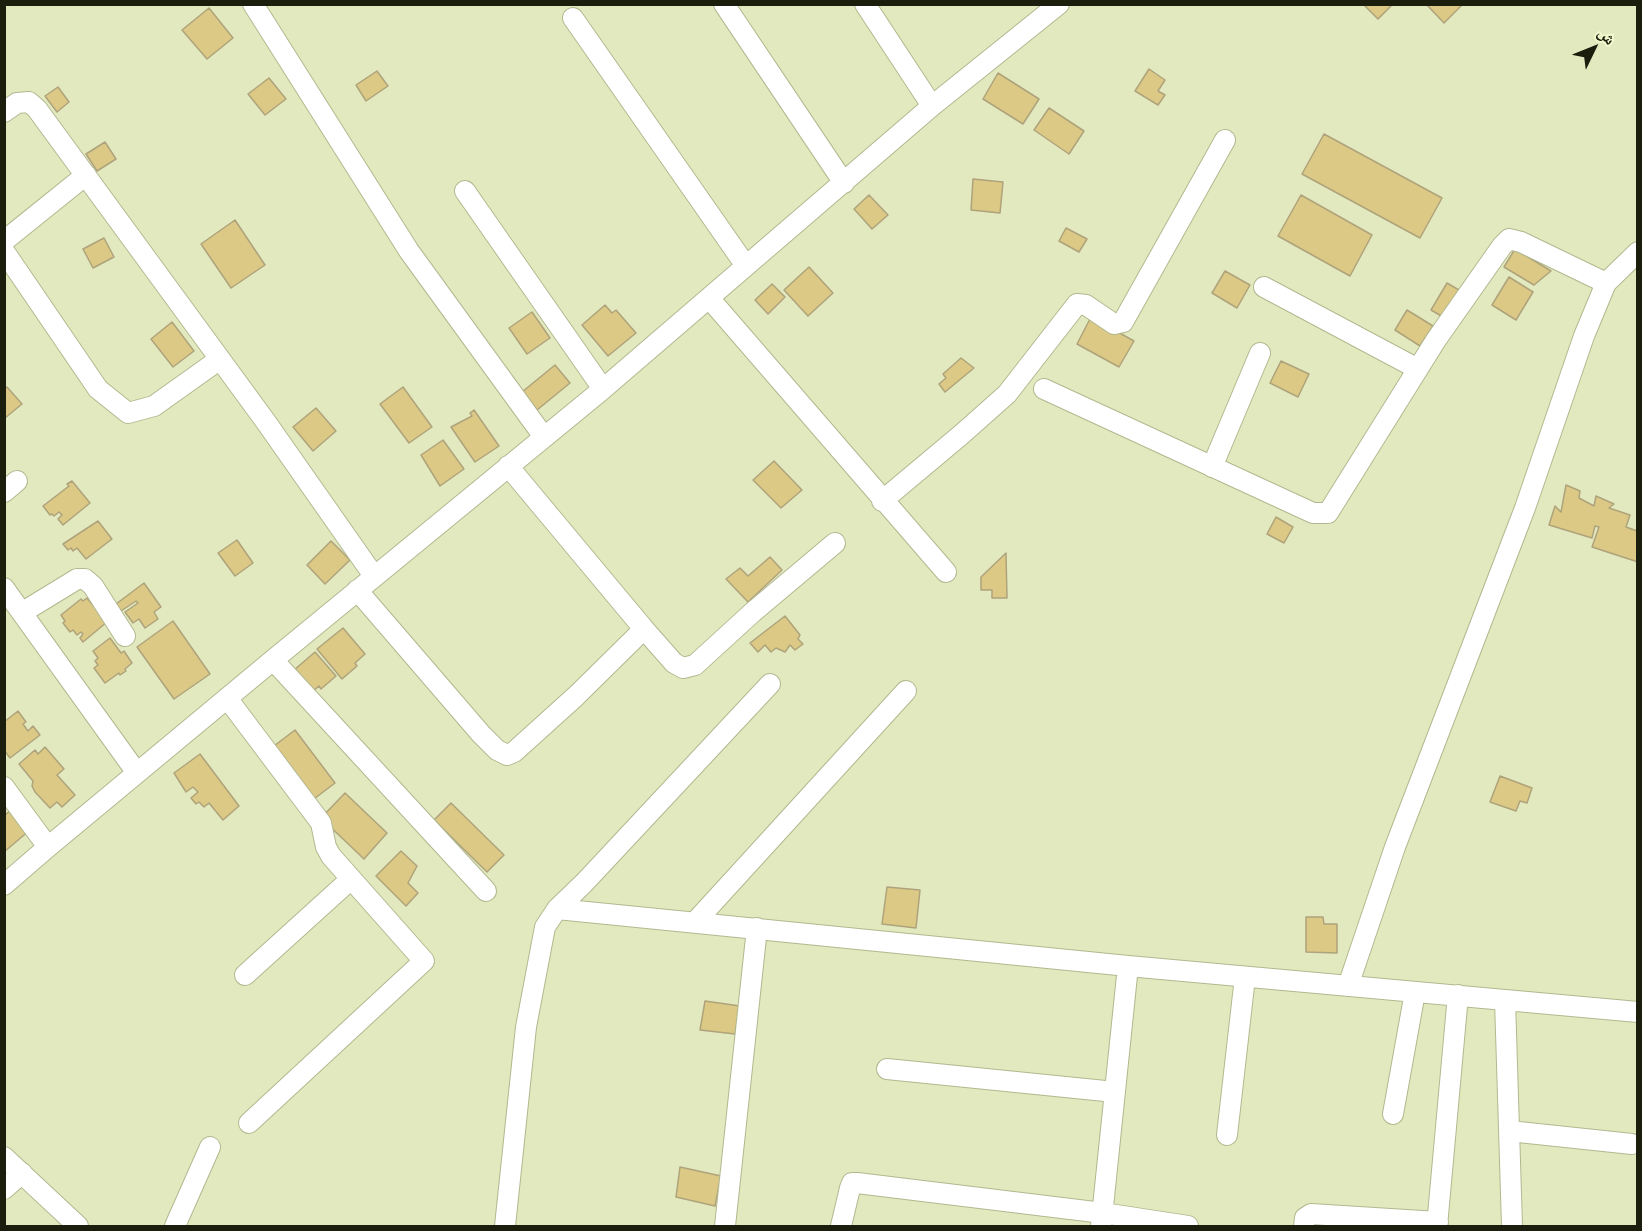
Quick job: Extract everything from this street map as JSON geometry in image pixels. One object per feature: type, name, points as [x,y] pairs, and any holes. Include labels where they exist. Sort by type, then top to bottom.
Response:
[{"type":"street","points":[[253,4],[409,251],[544,437]]},
{"type":"street","points":[[724,4],[844,183]]},
{"type":"street","points":[[865,4],[932,106]]},
{"type":"street","points":[[4,885],[137,772],[603,389],[932,106],[1059,4]]},
{"type":"street","points":[[573,18],[746,266]]},
{"type":"street","points":[[4,112],[16,103],[29,102],[38,109],[374,576]]},
{"type":"street","points":[[882,501],[1008,394],[1077,304],[1086,306],[1114,324],[1123,322],[1225,140]]},
{"type":"street","points":[[4,241],[86,175]]},
{"type":"street","points":[[465,191],[603,389]]},
{"type":"street","points":[[1044,389],[1313,513],[1328,513],[1418,369],[1495,255],[1509,239],[1521,242],[1606,283]]},
{"type":"street","points":[[4,251],[98,389],[128,413],[154,406],[220,359]]},
{"type":"street","points":[[1348,986],[1395,847],[1525,508],[1584,336],[1606,283],[1638,252]]},
{"type":"street","points":[[1264,287],[1418,369]]},
{"type":"street","points":[[709,298],[882,501],[946,572]]},
{"type":"street","points":[[1212,467],[1260,353]]},
{"type":"street","points":[[508,466],[644,629],[674,663],[683,668],[695,665],[753,612],[835,543]]},
{"type":"street","points":[[23,612],[76,579],[86,579],[126,636]]},
{"type":"street","points":[[4,588],[137,772]]},
{"type":"street","points":[[357,590],[481,734],[497,750],[507,754],[514,752],[576,696],[644,629]]},
{"type":"street","points":[[273,660],[486,891]]},
{"type":"street","points":[[505,1227],[526,1028],[545,927],[557,909],[770,684]]},
{"type":"street","points":[[696,921],[906,690]]},
{"type":"street","points":[[227,698],[321,823],[326,847],[331,856],[424,961],[249,1123]]},
{"type":"street","points":[[4,787],[48,846]]},
{"type":"street","points":[[244,975],[351,879]]},
{"type":"street","points":[[557,909],[696,921],[1128,966],[1638,1012]]},
{"type":"street","points":[[725,1227],[757,928]]},
{"type":"street","points":[[1102,1220],[1128,966]]},
{"type":"street","points":[[1227,1136],[1245,977]]},
{"type":"street","points":[[1393,1114],[1415,992]]},
{"type":"street","points":[[1304,1227],[1305,1218],[1311,1214],[1437,1224],[1458,995]]},
{"type":"street","points":[[1505,1000],[1512,1227]]},
{"type":"street","points":[[887,1069],[1115,1092]]},
{"type":"street","points":[[1509,1131],[1632,1144]]},
{"type":"street","points":[[175,1227],[210,1147]]},
{"type":"street","points":[[4,1157],[78,1227]]},
{"type":"street","points":[[4,1189],[22,1173]]},
{"type":"street","points":[[841,1227],[850,1188],[852,1184],[857,1183],[1102,1220],[1188,1227]]},
{"type":"building","points":[[1363,4],[1393,4],[1378,19]]},
{"type":"building","points":[[1426,4],[1463,4],[1444,23]]},
{"type":"building","points":[[209,8],[233,38],[207,59],[182,30]]},
{"type":"building","points":[[1149,69],[1165,80],[1158,91],[1165,95],[1158,105],[1135,91]]},
{"type":"building","points":[[377,71],[388,86],[366,101],[356,85]]},
{"type":"building","points":[[998,73],[1039,99],[1023,124],[983,99]]},
{"type":"building","points":[[269,78],[286,99],[265,115],[248,94]]},
{"type":"building","points":[[58,87],[69,102],[57,112],[45,96]]},
{"type":"building","points":[[1049,108],[1084,131],[1069,154],[1034,130]]},
{"type":"building","points":[[1324,134],[1442,198],[1420,238],[1302,174]]},
{"type":"building","points":[[105,142],[116,159],[97,171],[86,154]]},
{"type":"building","points":[[973,179],[1003,182],[1000,213],[971,210]]},
{"type":"building","points":[[869,195],[888,215],[872,229],[854,209]]},
{"type":"building","points":[[1301,195],[1372,235],[1350,276],[1278,236]]},
{"type":"building","points":[[235,220],[265,265],[231,288],[201,244]]},
{"type":"building","points":[[1066,228],[1087,239],[1079,252],[1059,241]]},
{"type":"building","points":[[104,238],[114,257],[93,268],[83,249]]},
{"type":"building","points":[[1515,249],[1551,271],[1534,285],[1504,267]]},
{"type":"building","points":[[809,267],[833,293],[808,316],[784,290]]},
{"type":"building","points":[[1225,271],[1250,285],[1237,308],[1212,293]]},
{"type":"building","points":[[1509,277],[1533,292],[1516,320],[1492,305]]},
{"type":"building","points":[[1447,283],[1459,290],[1443,317],[1431,310]]},
{"type":"building","points":[[772,284],[785,297],[768,314],[755,300]]},
{"type":"building","points":[[605,305],[612,313],[616,310],[636,333],[608,356],[582,325]]},
{"type":"building","points":[[1407,310],[1433,326],[1420,346],[1395,330]]},
{"type":"building","points":[[532,312],[550,338],[527,354],[509,328]]},
{"type":"building","points":[[1091,317],[1134,341],[1119,367],[1077,344]]},
{"type":"building","points":[[172,322],[194,351],[173,367],[151,339]]},
{"type":"building","points":[[961,358],[974,368],[945,392],[939,384],[946,378],[943,374]]},
{"type":"building","points":[[1281,361],[1309,374],[1298,397],[1270,383]]},
{"type":"building","points":[[555,365],[570,383],[537,410],[522,392]]},
{"type":"building","points":[[7,387],[22,404],[5,418],[4,389]]},
{"type":"building","points":[[403,387],[432,427],[409,443],[380,404]]},
{"type":"building","points":[[316,408],[336,431],[313,451],[293,427]]},
{"type":"building","points":[[474,410],[499,446],[475,462],[451,427],[472,416],[470,413]]},
{"type":"building","points":[[443,440],[464,469],[440,486],[421,455]]},
{"type":"building","points":[[774,461],[802,490],[781,508],[753,480]]},
{"type":"building","points":[[72,481],[90,503],[63,525],[58,519],[62,515],[59,512],[54,516],[50,515],[43,506],[69,486],[67,484]]},
{"type":"building","points":[[1566,485],[1580,491],[1579,498],[1594,506],[1596,496],[1614,504],[1609,508],[1630,515],[1626,527],[1637,531],[1638,529],[1638,562],[1592,547],[1599,527],[1595,526],[1592,538],[1549,525],[1555,506],[1561,512]]},
{"type":"building","points":[[1276,517],[1293,527],[1284,543],[1267,534]]},
{"type":"building","points":[[98,521],[112,539],[86,559],[77,548],[73,551],[71,548],[68,550],[63,544]]},
{"type":"building","points":[[237,540],[253,563],[235,576],[218,553]]},
{"type":"building","points":[[331,541],[350,560],[325,584],[307,565]]},
{"type":"building","points":[[1006,553],[1007,598],[992,598],[992,590],[981,590],[981,577]]},
{"type":"building","points":[[770,557],[782,570],[748,602],[726,579],[740,568],[748,576]]},
{"type":"building","points":[[144,583],[161,607],[154,612],[158,619],[145,628],[139,619],[133,623],[125,612],[138,603],[136,601],[121,611],[116,604]]},
{"type":"building","points":[[87,598],[107,622],[83,642],[80,638],[83,634],[81,632],[77,635],[73,630],[70,632],[63,623],[65,621],[61,615],[81,599],[83,601]]},
{"type":"building","points":[[785,616],[800,635],[798,639],[803,644],[795,650],[790,645],[785,652],[776,648],[771,652],[765,645],[758,652],[750,643]]},
{"type":"building","points":[[173,621],[210,674],[174,699],[137,647]]},
{"type":"building","points":[[343,628],[365,654],[355,663],[357,666],[342,679],[317,649]]},
{"type":"building","points":[[110,638],[121,653],[124,651],[132,663],[125,669],[126,671],[105,683],[94,668],[98,665],[95,661],[98,658],[93,651]]},
{"type":"building","points":[[315,652],[336,676],[321,689],[319,686],[312,692],[294,670]]},
{"type":"building","points":[[18,711],[26,722],[23,724],[28,731],[33,726],[40,735],[10,758],[4,750],[4,722]]},
{"type":"building","points":[[295,730],[335,783],[310,802],[270,749]]},
{"type":"building","points":[[45,747],[64,769],[57,775],[75,795],[62,807],[57,802],[50,808],[35,792],[32,786],[33,781],[19,764],[35,750],[38,754]]},
{"type":"building","points":[[200,754],[239,806],[223,820],[209,803],[204,807],[199,802],[196,804],[191,798],[198,792],[193,787],[186,792],[174,773]]},
{"type":"building","points":[[1500,776],[1532,788],[1527,803],[1520,801],[1516,811],[1490,802]]},
{"type":"building","points":[[345,793],[387,833],[364,859],[321,818]]},
{"type":"building","points":[[451,803],[504,855],[487,872],[434,820]]},
{"type":"building","points":[[12,809],[30,830],[4,852],[4,816]]},
{"type":"building","points":[[401,851],[417,866],[408,883],[418,893],[406,906],[376,876]]},
{"type":"building","points":[[887,887],[920,890],[916,928],[882,924]]},
{"type":"building","points":[[1306,917],[1323,917],[1324,924],[1337,924],[1337,953],[1306,952]]},
{"type":"building","points":[[705,1001],[740,1006],[735,1034],[700,1030]]},
{"type":"building","points":[[680,1167],[721,1176],[715,1206],[676,1197]]}]
